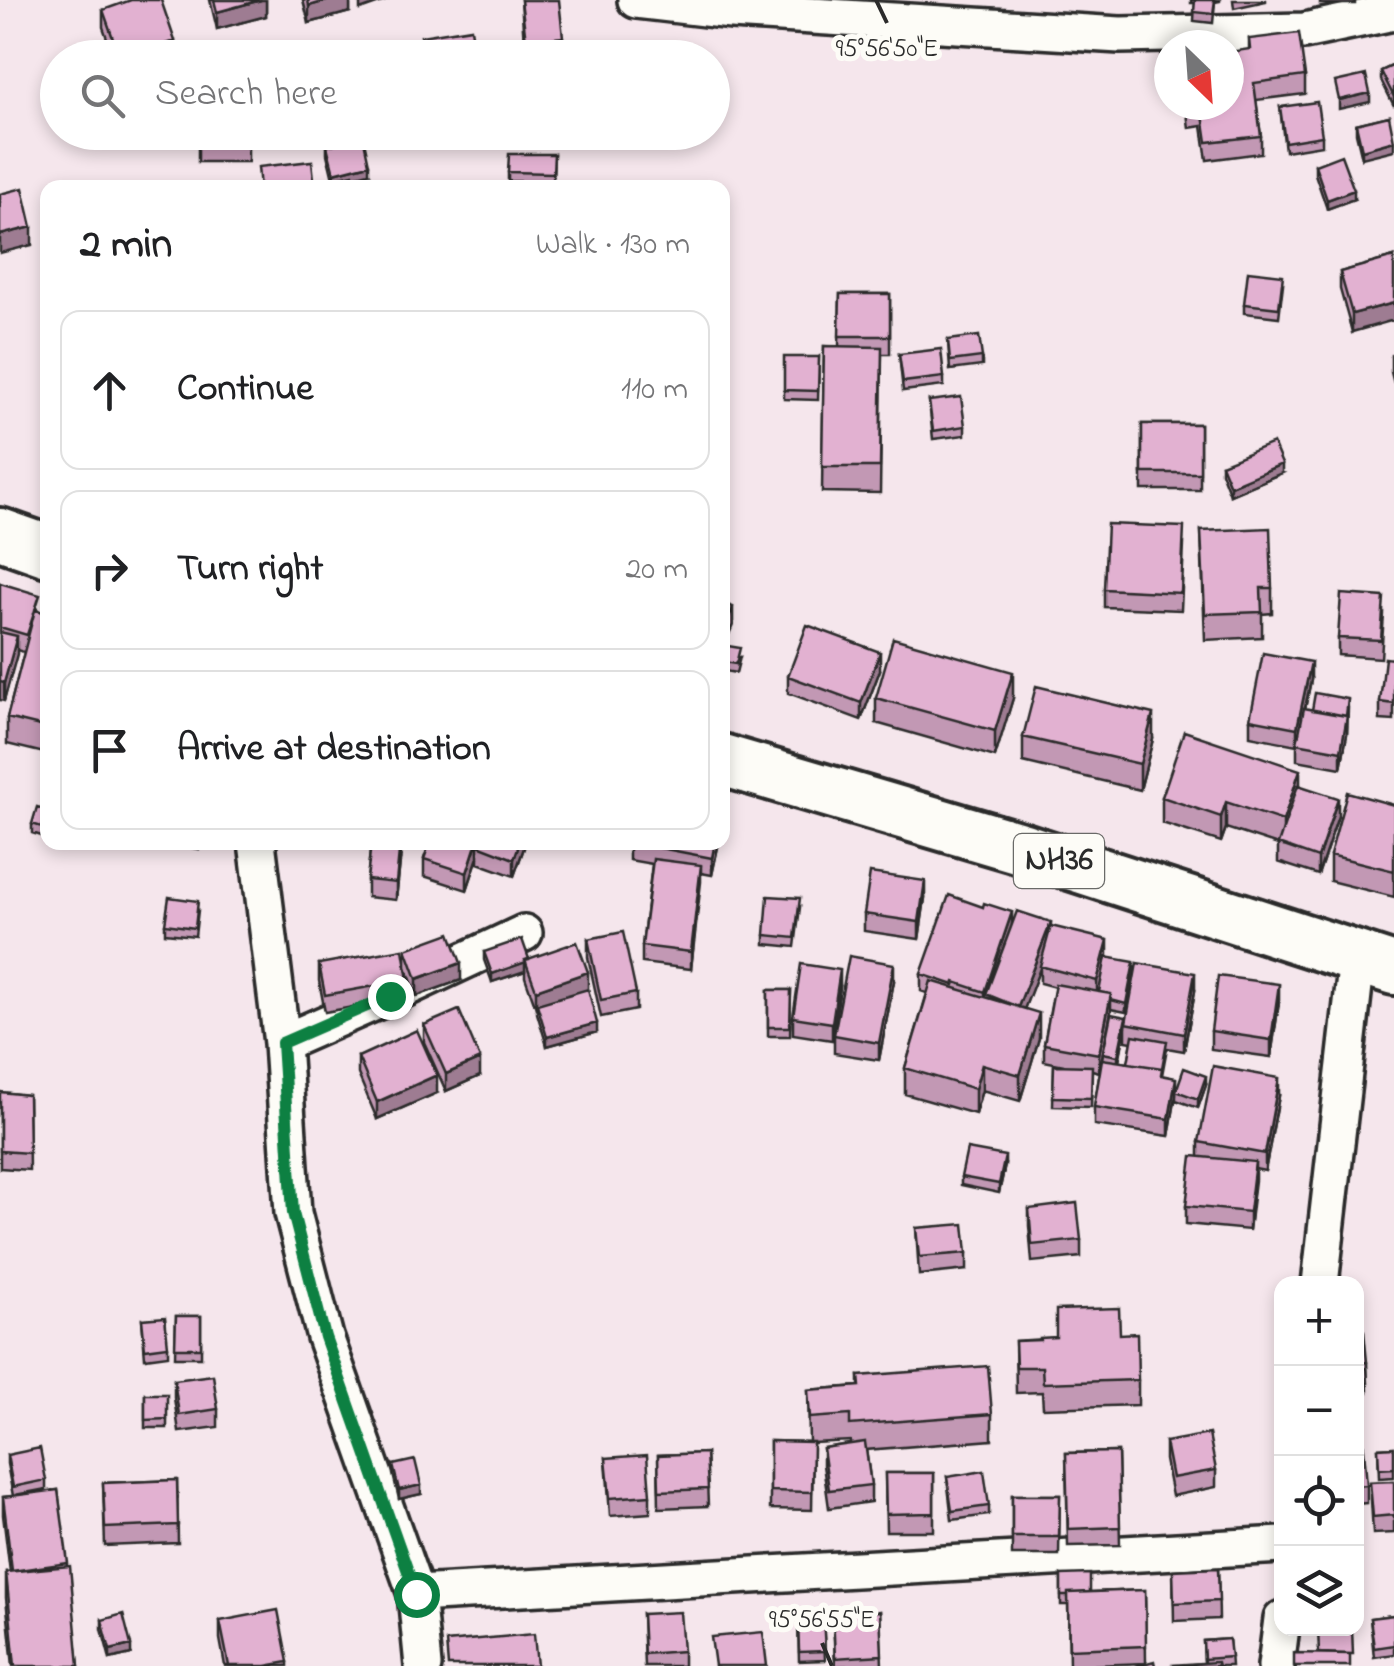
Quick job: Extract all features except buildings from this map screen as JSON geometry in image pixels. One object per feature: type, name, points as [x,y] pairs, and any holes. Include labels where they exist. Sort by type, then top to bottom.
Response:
[{"type":"highway","points":[[0,534],[40,548]]},
{"type":"highway","name":"NH36","points":[[730,762],[1024,849],[1376,964]]},
{"type":"street","points":[[636,0],[731,11],[1120,36],[1304,31],[1394,12]]},
{"type":"street","points":[[258,850],[282,1043],[293,1213],[325,1337],[416,1594],[423,1666]]},
{"type":"street","points":[[282,1043],[524,933]]},
{"type":"street","points":[[1321,1276],[1376,964]]},
{"type":"street","points":[[416,1594],[1274,1545]]},
{"type":"street","points":[[1276,1666],[1280,1636]]},
{"type":"route","points":[[390,996],[282,1043],[293,1213],[325,1337],[416,1594]]}]
